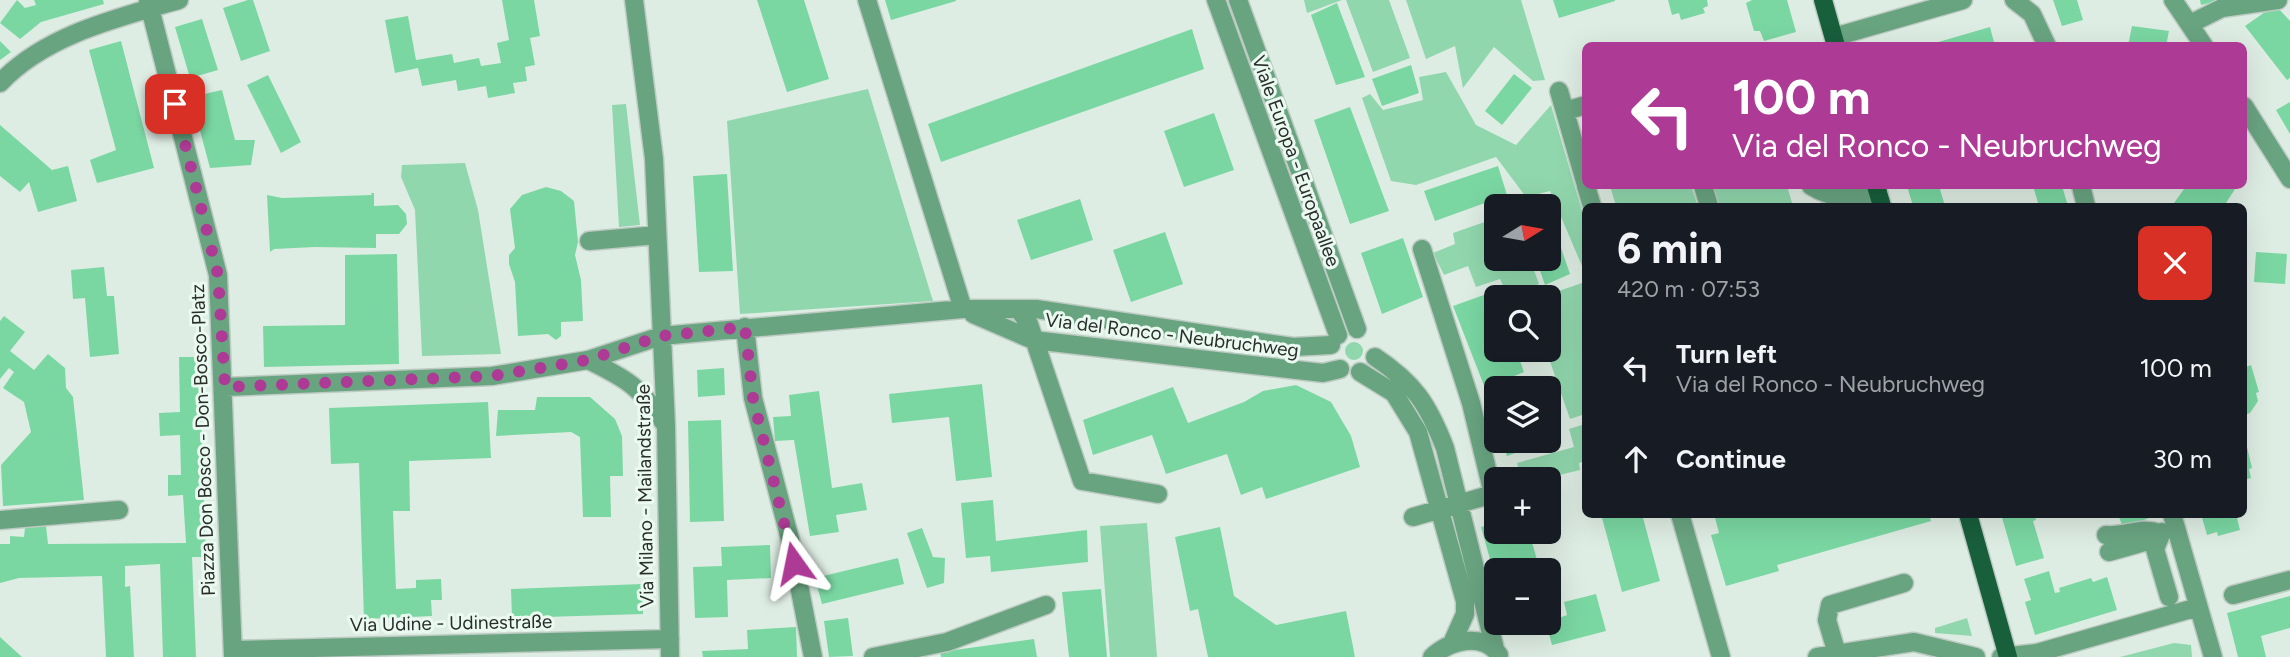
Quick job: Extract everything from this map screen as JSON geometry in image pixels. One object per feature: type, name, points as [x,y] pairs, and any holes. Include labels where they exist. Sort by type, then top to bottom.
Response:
[{"type":"main road","points":[[1823,0],[1835,41]]},
{"type":"main road","points":[[1969,518],[2008,657]]},
{"type":"street","points":[[0,83],[13,69],[62,38],[149,4],[179,0]]},
{"type":"street","name":"Via Milano - Mailandstraße","points":[[634,0],[654,159],[666,425],[670,648]]},
{"type":"street","points":[[867,0],[963,309]]},
{"type":"street","name":"Viale Europa - Europaallee","points":[[1216,0],[1335,340],[1332,358],[1340,369],[1360,372],[1394,393],[1411,415],[1450,506],[1498,653]]},
{"type":"street","name":"Viale Europa - Europaallee","points":[[1238,0],[1357,330],[1368,335],[1374,345],[1375,356],[1407,381],[1423,399],[1445,448],[1450,506],[1465,601],[1465,614],[1454,641]]},
{"type":"street","points":[[1835,41],[1963,0]]},
{"type":"street","points":[[2014,0],[2032,14],[2045,42]]},
{"type":"street","points":[[2173,0],[2201,42]]},
{"type":"street","points":[[2190,24],[2222,8],[2277,0]]},
{"type":"street","name":"Piazza Don Bosco - Don-Bosco-Platz","points":[[149,4],[218,275],[225,387],[233,653]]},
{"type":"street","points":[[1559,91],[1582,172]]},
{"type":"street","points":[[1564,111],[1582,106]]},
{"type":"street","points":[[2247,111],[2290,179]]},
{"type":"street","points":[[1818,189],[1837,197],[1878,195]]},
{"type":"street","points":[[589,240],[657,235]]},
{"type":"street","points":[[1413,517],[1493,494],[1471,403],[1422,248]]},
{"type":"street","name":"Via del Ronco - Neubruchweg","points":[[963,309],[1039,340],[1323,373],[1340,369]]},
{"type":"street","name":"Via del Ronco - Neubruchweg","points":[[225,387],[492,376],[588,360],[661,336],[963,309],[1019,310],[1067,315],[1293,347],[1335,340]]},
{"type":"street","points":[[1019,310],[1039,340],[1082,481],[1158,494]]},
{"type":"street","points":[[1039,340],[1047,329],[1067,315]]},
{"type":"street","points":[[745,327],[753,398],[790,539],[813,657]]},
{"type":"street","points":[[1335,340],[1357,330]]},
{"type":"street","points":[[1360,372],[1370,366],[1375,356]]},
{"type":"street","points":[[588,360],[633,383],[646,396],[666,425]]},
{"type":"street","points":[[0,520],[119,510]]},
{"type":"street","points":[[1681,518],[1721,657]]},
{"type":"street","points":[[2107,543],[2148,541],[2169,525]]},
{"type":"street","points":[[2169,525],[2155,549],[2169,597]]},
{"type":"street","points":[[2169,525],[2213,657]]},
{"type":"street","points":[[2233,595],[2290,580]]},
{"type":"street","points":[[1837,654],[1827,620],[1830,605],[1904,583]]},
{"type":"street","points":[[873,657],[947,642],[1046,605]]},
{"type":"street","points":[[2001,657],[2037,653],[2198,607]]},
{"type":"street","points":[[1432,657],[1454,641],[1474,641],[1498,653]]},
{"type":"street","points":[[1817,657],[1914,642],[1976,657]]},
{"type":"street","name":"Via Udine - Udinestraße","points":[[233,653],[670,648]]},
{"type":"green space","points":[[1304,0],[1342,0],[1307,13]]},
{"type":"green space","points":[[1346,0],[1389,0],[1410,58],[1373,72]]},
{"type":"green space","points":[[1406,0],[1521,0],[1545,80],[1533,81],[1494,47],[1463,88],[1455,46],[1426,59]]},
{"type":"green space","points":[[1446,72],[1476,125],[1516,145],[1551,105],[1582,211],[1582,266],[1561,217],[1561,194],[1551,194],[1550,191],[1524,194],[1496,157],[1416,185],[1391,181],[1362,98],[1370,94],[1383,110],[1423,100],[1419,77]]},
{"type":"green space","points":[[868,89],[933,301],[740,314],[727,121]]},
{"type":"green space","points":[[626,104],[640,225],[619,227],[612,105]]},
{"type":"green space","points":[[465,163],[478,210],[501,354],[422,356],[415,210],[401,177],[402,165]]},
{"type":"green space","points":[[1611,189],[1692,189],[1697,203],[1615,203]]},
{"type":"green space","points":[[1712,189],[1788,189],[1792,203],[1716,203]]},
{"type":"green space","points":[[1484,222],[1484,271],[1534,271],[1539,284],[1503,285],[1500,279],[1476,287],[1468,266],[1444,275],[1433,253],[1455,244],[1453,233]]},
{"type":"green space","points":[[1582,283],[1582,415],[1570,419],[1561,393],[1561,376],[1555,376],[1550,362],[1561,362],[1561,290]]},
{"type":"green space","points":[[1354,342],[1362,347],[1363,351],[1358,359],[1354,360],[1346,355],[1345,351],[1350,343]]},
{"type":"green space","points":[[1582,425],[1580,470],[1561,475],[1561,467],[1518,467],[1517,463],[1561,453],[1561,451],[1574,447],[1569,429]]},
{"type":"green space","points":[[1147,523],[1157,657],[1110,657],[1100,526]]},
{"type":"green space","points":[[1967,618],[1972,636],[1935,633],[1935,628]]},
{"type":"green space","points":[[2174,643],[2191,645],[2192,657],[2120,657]]},
{"type":"building","points":[[17,0],[25,8],[36,5],[34,0],[103,0],[104,4],[41,22],[20,39],[0,23]]},
{"type":"building","points":[[253,0],[270,51],[241,61],[223,8]]},
{"type":"building","points":[[502,0],[534,0],[540,36],[530,38],[535,65],[525,67],[527,81],[513,83],[515,93],[488,98],[486,86],[458,91],[456,80],[422,86],[418,68],[395,73],[385,20],[408,16],[416,60],[452,54],[454,63],[479,58],[481,66],[501,63],[497,43],[509,40]]},
{"type":"building","points":[[757,0],[804,0],[829,79],[787,92]]},
{"type":"building","points":[[885,0],[956,0],[956,1],[891,20]]},
{"type":"building","points":[[1553,0],[1615,0],[1615,1],[1559,18]]},
{"type":"building","points":[[1668,0],[1707,0],[1708,6],[1703,8],[1705,13],[1681,20],[1679,13],[1672,15]]},
{"type":"building","points":[[1752,0],[1787,0],[1796,32],[1764,41],[1760,31],[1754,31],[1746,3]]},
{"type":"building","points":[[2053,0],[2077,0],[2083,20],[2062,26]]},
{"type":"building","points":[[2200,0],[2217,0],[2217,1],[2201,5]]},
{"type":"building","points":[[1337,3],[1365,77],[1336,85],[1311,15]]},
{"type":"building","points":[[2275,5],[2290,21],[2290,78],[2287,80],[2245,26]]},
{"type":"building","points":[[202,19],[218,70],[190,78],[175,27]]},
{"type":"building","points":[[2132,26],[2169,31],[2167,42],[2129,42]]},
{"type":"building","points":[[1990,27],[1994,42],[1938,42]]},
{"type":"building","points":[[1192,29],[1204,69],[941,162],[928,124]]},
{"type":"building","points":[[0,41],[11,52],[0,60]]},
{"type":"building","points":[[121,41],[154,168],[97,183],[90,160],[116,150],[89,50]]},
{"type":"building","points":[[1411,65],[1419,93],[1382,106],[1372,79]]},
{"type":"building","points":[[1514,74],[1532,88],[1502,125],[1485,111]]},
{"type":"building","points":[[268,75],[301,142],[281,153],[247,85]]},
{"type":"building","points":[[222,90],[235,140],[255,140],[251,165],[210,168],[191,97]]},
{"type":"building","points":[[2290,102],[2290,134],[2276,110]]},
{"type":"building","points":[[1350,107],[1389,211],[1350,224],[1314,120]]},
{"type":"building","points":[[1214,113],[1234,170],[1184,187],[1164,131]]},
{"type":"building","points":[[0,125],[52,170],[68,166],[77,201],[38,212],[29,182],[20,192],[0,176]]},
{"type":"building","points":[[1498,166],[1507,194],[1484,194],[1484,203],[1435,221],[1424,191]]},
{"type":"building","points":[[727,174],[733,271],[699,272],[693,176]]},
{"type":"building","points":[[546,187],[561,191],[574,201],[578,242],[575,255],[581,280],[583,321],[561,322],[561,336],[556,340],[548,334],[518,336],[515,282],[509,264],[509,255],[515,248],[510,209],[522,195]]},
{"type":"building","points":[[1908,189],[1940,189],[1944,203],[1912,203]]},
{"type":"building","points":[[2034,189],[2063,189],[2067,203],[2038,203]]},
{"type":"building","points":[[2184,189],[2235,189],[2226,203],[2174,203]]},
{"type":"building","points":[[371,193],[374,193],[374,206],[398,205],[406,214],[407,224],[399,234],[376,234],[376,248],[315,247],[274,249],[270,252],[267,195],[282,198],[372,195]]},
{"type":"building","points":[[1824,196],[1858,200],[1859,203],[1820,203]]},
{"type":"building","points":[[1080,199],[1093,240],[1031,260],[1017,220]]},
{"type":"building","points":[[1165,232],[1183,284],[1131,302],[1113,250]]},
{"type":"building","points":[[1403,238],[1423,297],[1382,314],[1361,253]]},
{"type":"building","points":[[1561,248],[1570,274],[1545,285],[1540,271],[1561,271]]},
{"type":"building","points":[[2256,252],[2287,254],[2285,284],[2254,282]]},
{"type":"building","points":[[397,254],[399,364],[264,367],[263,326],[345,325],[345,255]]},
{"type":"building","points":[[104,267],[107,296],[114,296],[119,354],[90,357],[85,298],[73,299],[71,270]]},
{"type":"building","points":[[1484,295],[1484,362],[1520,362],[1524,372],[1514,376],[1484,376],[1484,385],[1453,306]]},
{"type":"building","points":[[4,316],[25,332],[10,351],[34,370],[48,354],[65,368],[66,388],[73,397],[84,500],[3,506],[1,465],[31,432],[24,402],[3,388],[14,372],[9,368],[0,379],[0,321]]},
{"type":"building","points":[[179,357],[199,357],[206,557],[192,557],[196,657],[163,657],[160,564],[125,566],[125,587],[130,586],[134,657],[106,657],[102,576],[19,578],[0,583],[0,544],[10,544],[10,536],[24,537],[25,528],[46,526],[48,544],[186,543],[183,495],[168,496],[168,475],[181,475],[180,435],[160,436],[159,413],[180,412]]},
{"type":"building","points":[[2251,365],[2259,392],[2256,393],[2258,401],[2247,414],[2247,367]]},
{"type":"building","points":[[724,368],[725,395],[698,397],[697,370]]},
{"type":"building","points":[[982,384],[992,477],[956,481],[949,417],[892,423],[889,394]]},
{"type":"building","points":[[1296,385],[1331,402],[1351,436],[1360,467],[1266,499],[1262,487],[1241,495],[1227,454],[1166,474],[1152,435],[1093,455],[1083,420],[1173,387],[1188,423],[1244,402],[1263,391]]},
{"type":"building","points":[[819,391],[832,488],[862,483],[867,510],[836,515],[839,532],[810,536],[794,440],[775,441],[773,417],[791,416],[789,395]]},
{"type":"building","points":[[537,397],[590,397],[615,419],[622,436],[623,476],[610,476],[611,517],[583,517],[580,437],[571,432],[496,436],[498,410],[535,410]]},
{"type":"building","points":[[488,402],[491,458],[409,461],[410,511],[393,511],[396,589],[416,588],[416,580],[441,579],[442,600],[431,600],[432,616],[364,619],[359,463],[331,464],[329,408]]},
{"type":"building","points":[[721,420],[724,521],[690,522],[688,421]]},
{"type":"building","points":[[2247,447],[2252,468],[2249,469],[2251,478],[2247,479]]},
{"type":"building","points":[[993,500],[996,541],[1087,530],[1088,562],[991,572],[990,556],[966,558],[961,503]]},
{"type":"building","points":[[1602,518],[1643,518],[1660,581],[1622,592]]},
{"type":"building","points":[[1715,518],[1930,518],[1931,521],[1777,565],[1779,571],[1726,586],[1711,535],[1719,533]]},
{"type":"building","points":[[2002,518],[2036,518],[2033,521],[2044,558],[2016,566]]},
{"type":"building","points":[[2119,518],[2149,518],[2123,528]]},
{"type":"building","points":[[2202,518],[2237,518],[2240,530],[2218,536],[2217,532],[2207,535]]},
{"type":"building","points":[[1220,527],[1234,596],[1276,625],[1346,611],[1355,657],[1208,657],[1198,609],[1190,611],[1175,537]]},
{"type":"building","points":[[922,528],[933,557],[945,558],[944,583],[927,588],[907,533]]},
{"type":"building","points":[[1486,544],[1532,544],[1537,558],[1490,558]]},
{"type":"building","points":[[770,545],[771,578],[727,580],[728,617],[695,618],[693,567],[722,566],[721,547]]},
{"type":"building","points":[[898,558],[904,584],[822,604],[815,578]]},
{"type":"building","points":[[2049,571],[2055,593],[2060,592],[2059,588],[2091,578],[2093,582],[2107,577],[2117,610],[2035,635],[2025,602],[2031,600],[2024,579]]},
{"type":"building","points":[[642,584],[643,614],[512,618],[511,589]]},
{"type":"building","points":[[1101,589],[1107,657],[1069,657],[1062,592]]},
{"type":"building","points":[[1596,594],[1606,631],[1552,645],[1549,635],[1561,635],[1561,617],[1567,615],[1564,602]]},
{"type":"building","points":[[2290,596],[2290,628],[2261,636],[2266,657],[2238,657],[2227,613]]},
{"type":"building","points":[[848,618],[853,656],[829,657],[824,621]]},
{"type":"building","points":[[796,627],[797,657],[703,657],[702,651],[748,649],[747,630]]},
{"type":"building","points":[[0,637],[22,657],[0,657]]},
{"type":"building","points":[[1034,639],[1037,657],[941,657],[940,652]]},
{"type":"route","points":[[175,104],[218,275],[225,387],[492,376],[588,360],[661,336],[745,327],[753,398],[794,563]]}]
